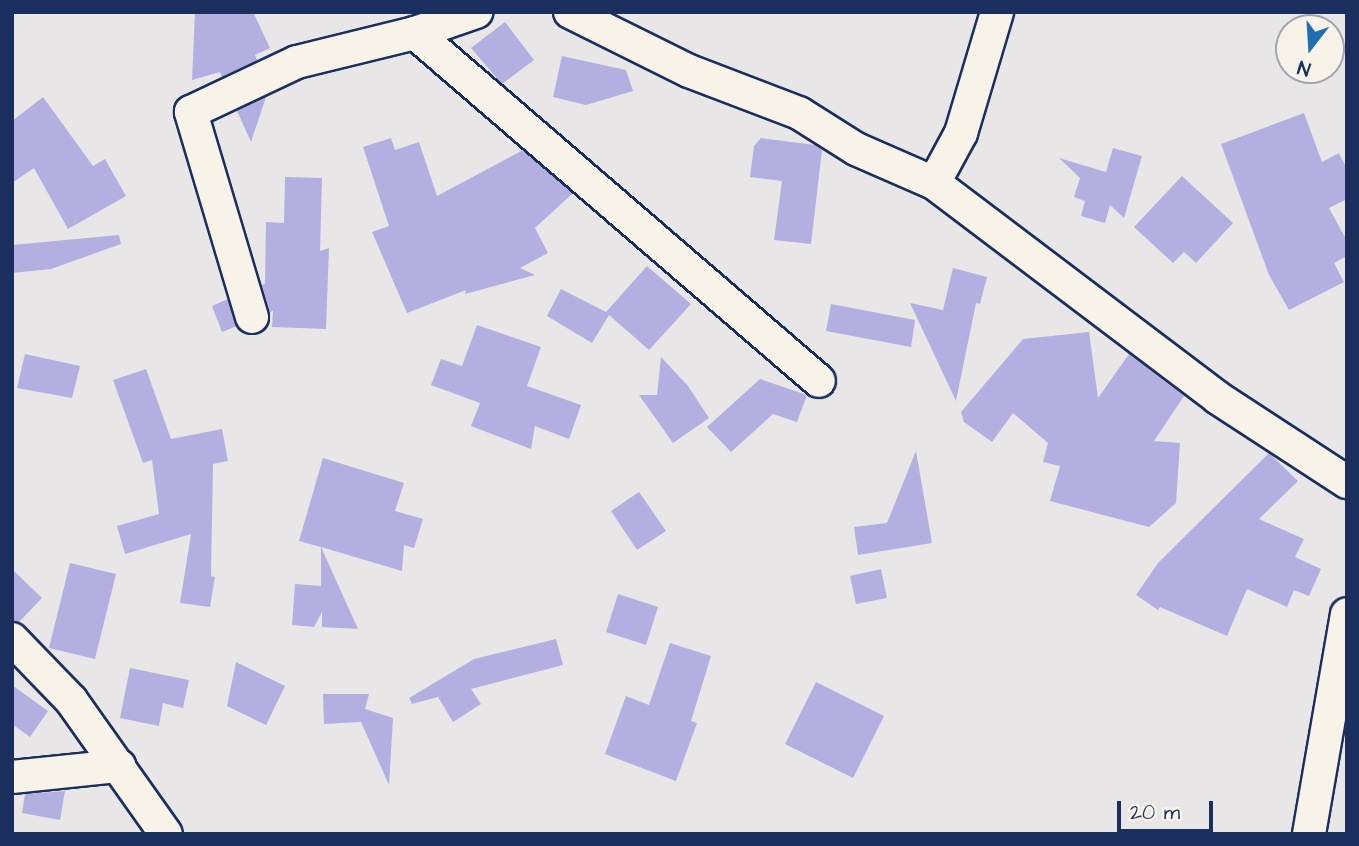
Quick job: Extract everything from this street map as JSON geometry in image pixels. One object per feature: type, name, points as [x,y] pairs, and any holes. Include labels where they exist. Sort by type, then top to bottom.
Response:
[{"type":"street","points":[[252,317],[191,112],[297,62],[415,33],[476,12]]},
{"type":"street","points":[[570,12],[689,71],[799,113],[856,149],[934,183],[1218,398],[1347,482]]},
{"type":"street","points":[[934,183],[961,132],[997,12]]},
{"type":"street","points":[[415,33],[818,381]]},
{"type":"street","points":[[1309,834],[1347,614]]},
{"type":"street","points":[[12,639],[71,700],[166,834]]},
{"type":"street","points":[[12,777],[119,766]]},
{"type":"building","points":[[195,12],[253,12],[270,48],[255,55],[257,60],[222,77],[220,72],[192,80]]},
{"type":"building","points":[[505,22],[534,60],[502,84],[471,48]]},
{"type":"building","points":[[562,56],[626,70],[633,91],[586,105],[553,97]]},
{"type":"building","points":[[43,97],[93,166],[105,159],[126,196],[68,229],[34,168],[12,183],[12,121]]},
{"type":"building","points":[[266,97],[251,142],[237,111]]},
{"type":"building","points":[[1304,113],[1322,162],[1339,153],[1347,169],[1347,199],[1329,208],[1347,241],[1347,256],[1334,263],[1344,282],[1289,310],[1269,275],[1221,144]]},
{"type":"building","points":[[391,138],[395,150],[419,142],[437,196],[523,150],[573,193],[535,228],[548,253],[520,268],[535,275],[465,294],[466,290],[407,313],[372,232],[389,226],[363,147]]},
{"type":"building","points":[[761,138],[815,145],[822,150],[811,244],[774,240],[782,181],[750,177],[754,146]]},
{"type":"building","points":[[1113,148],[1142,156],[1124,218],[1110,205],[1105,223],[1081,216],[1085,201],[1074,197],[1080,178],[1059,158],[1106,172]]},
{"type":"building","points":[[1182,176],[1233,223],[1196,263],[1184,252],[1173,263],[1134,227]]},
{"type":"building","points":[[285,177],[322,178],[320,251],[329,248],[326,329],[272,327],[273,311],[270,312],[262,285],[265,284],[266,222],[284,223]]},
{"type":"building","points":[[119,235],[121,244],[51,269],[12,273],[12,245]]},
{"type":"building","points":[[647,266],[691,304],[649,350],[609,315],[592,343],[547,316],[561,289],[606,312]]},
{"type":"building","points":[[953,268],[987,277],[980,304],[976,303],[956,401],[910,303],[943,310]]},
{"type":"building","points":[[228,299],[237,326],[222,332],[212,306]]},
{"type":"building","points":[[831,304],[915,320],[911,347],[826,331]]},
{"type":"building","points":[[477,325],[541,347],[527,386],[581,405],[569,439],[535,426],[531,449],[471,426],[480,403],[431,385],[441,359],[462,366]]},
{"type":"building","points":[[1089,332],[1098,398],[1129,354],[1184,396],[1154,441],[1180,443],[1176,503],[1149,527],[1050,501],[1060,466],[1043,462],[1048,443],[1013,413],[992,442],[964,422],[961,412],[1023,339]]},
{"type":"building","points":[[25,354],[80,366],[72,398],[17,388]]},
{"type":"building","points":[[661,357],[688,386],[709,418],[673,443],[639,395],[657,395]]},
{"type":"building","points":[[146,369],[171,439],[222,429],[228,461],[213,464],[211,576],[215,577],[210,607],[180,603],[191,534],[125,554],[117,526],[159,514],[152,460],[143,463],[113,380]]},
{"type":"building","points":[[760,379],[807,395],[797,422],[773,414],[731,452],[707,427]]},
{"type":"building","points":[[916,451],[932,543],[858,555],[854,527],[887,523]]},
{"type":"building","points":[[1269,453],[1298,481],[1259,519],[1304,539],[1295,557],[1321,569],[1309,596],[1294,590],[1287,607],[1247,589],[1227,636],[1160,607],[1158,610],[1136,595],[1158,563]]},
{"type":"building","points":[[323,458],[404,483],[395,511],[423,519],[414,548],[404,545],[402,571],[299,541]]},
{"type":"building","points":[[639,492],[666,531],[637,550],[611,511]]},
{"type":"building","points":[[321,547],[358,629],[322,627],[322,612],[314,627],[292,625],[295,584],[321,586]]},
{"type":"building","points":[[70,563],[116,574],[95,659],[49,648]]},
{"type":"building","points":[[12,569],[42,598],[19,622],[12,621]]},
{"type":"building","points":[[881,569],[887,598],[856,604],[850,576]]},
{"type":"building","points":[[618,594],[658,607],[646,645],[606,632]]},
{"type":"building","points":[[556,639],[563,665],[471,689],[481,704],[453,722],[438,697],[412,704],[409,698],[474,659]]},
{"type":"building","points":[[670,643],[711,656],[691,721],[697,723],[676,781],[605,754],[626,696],[649,705]]},
{"type":"building","points":[[236,662],[285,686],[266,725],[227,706]]},
{"type":"building","points":[[130,668],[189,680],[183,708],[163,703],[159,726],[120,718]]},
{"type":"building","points":[[816,682],[884,716],[853,778],[785,744]]},
{"type":"building","points":[[12,685],[48,711],[30,737],[12,724]]},
{"type":"building","points":[[323,694],[369,694],[365,709],[393,718],[389,785],[361,722],[324,724]]},
{"type":"building","points":[[65,791],[60,820],[22,813],[25,794]]}]
